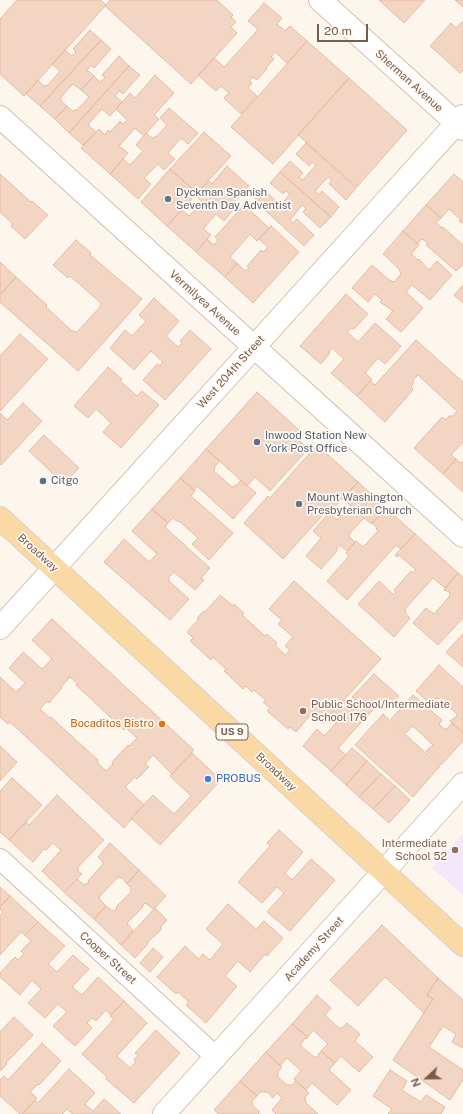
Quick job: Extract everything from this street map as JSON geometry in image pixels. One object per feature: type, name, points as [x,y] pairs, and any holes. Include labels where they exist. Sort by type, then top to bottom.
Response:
[{"type":"main road","name":"Broadway","points":[[0,518],[463,945]]},
{"type":"street","name":"Sherman Avenue","points":[[320,0],[461,123]]},
{"type":"street","name":"Vermilyea Avenue","points":[[0,117],[463,536]]},
{"type":"street","name":"West 204th Street","points":[[0,628],[254,347],[461,123]]},
{"type":"street","name":"Academy Street","points":[[164,1114],[463,784]]},
{"type":"street","name":"Cooper Street","points":[[0,859],[216,1057]]},
{"type":"shaded area","name":"Intermediate School 52","points":[[463,833],[463,895],[432,868]]},
{"type":"building","points":[[17,0],[101,0],[106,5],[24,96],[0,74],[0,19]]},
{"type":"building","points":[[110,0],[217,0],[233,15],[231,17],[236,22],[231,27],[237,33],[191,84],[105,6]]},
{"type":"building","points":[[379,0],[425,0],[404,23]]},
{"type":"building","points":[[455,0],[463,0],[463,7]]},
{"type":"building","points":[[264,3],[282,18],[277,24],[285,31],[290,26],[307,41],[287,63],[275,52],[271,57],[274,59],[266,68],[267,69],[257,80],[253,77],[249,81],[252,83],[248,88],[257,96],[241,114],[224,98],[229,93],[221,86],[216,91],[198,75],[214,58],[224,67],[258,29],[248,21]]},
{"type":"building","points":[[463,21],[463,70],[460,73],[430,46],[451,23],[456,28]]},
{"type":"building","points":[[90,30],[101,40],[40,106],[26,94],[38,80],[44,86],[48,85],[60,71],[52,64],[65,50],[72,56],[76,52],[73,49]]},
{"type":"building","points":[[101,40],[111,49],[94,68],[91,65],[87,70],[94,76],[81,90],[73,84],[61,97],[61,101],[67,106],[55,119],[40,106]]},
{"type":"building","points":[[307,41],[349,78],[273,164],[231,127]]},
{"type":"building","points":[[119,56],[129,66],[69,133],[55,119],[67,106],[72,111],[77,110],[89,97],[81,90],[94,76],[100,82],[105,78],[102,75]]},
{"type":"building","points":[[129,66],[140,75],[123,94],[119,91],[115,96],[122,102],[110,116],[102,109],[89,123],[89,126],[96,132],[83,145],[69,133]]},
{"type":"building","points":[[155,75],[174,93],[154,115],[159,119],[144,136],[135,128],[119,146],[128,153],[110,174],[81,148],[99,129],[105,135],[108,130],[110,132],[120,121],[123,124],[127,120],[116,109],[130,93],[135,98]]},
{"type":"building","points":[[349,78],[407,130],[357,187],[298,135]]},
{"type":"building","points":[[169,108],[198,133],[188,144],[181,138],[168,153],[175,159],[164,170],[158,164],[144,178],[151,184],[138,199],[110,174],[123,159],[130,165],[143,151],[136,145],[146,133],[152,138],[157,136],[167,125],[160,118]]},
{"type":"building","points":[[204,132],[231,156],[197,193],[170,169]]},
{"type":"building","points":[[306,143],[356,188],[346,200],[329,184],[332,180],[328,177],[315,191],[319,195],[322,191],[339,207],[331,217],[280,172],[290,161],[303,173],[299,177],[303,180],[316,165],[312,162],[309,166],[296,154]]},
{"type":"building","points":[[227,166],[249,186],[230,206],[234,209],[224,221],[216,214],[203,229],[211,235],[196,252],[167,226],[182,210],[189,216],[202,202],[195,195],[208,181],[212,184]]},
{"type":"building","name":"Dyckman Spanish Seventh Day Adventist","points":[[170,169],[197,193],[167,226],[141,202]]},
{"type":"building","points":[[280,172],[331,217],[320,228],[303,212],[306,209],[302,205],[290,220],[293,223],[297,219],[314,235],[304,246],[254,200],[264,190],[277,202],[274,205],[278,209],[290,194],[286,191],[283,194],[270,183]]},
{"type":"building","points":[[0,174],[48,215],[25,239],[11,226],[13,224],[0,212]]},
{"type":"building","points":[[454,174],[463,182],[463,222],[461,223],[459,221],[461,220],[449,209],[441,218],[426,205]]},
{"type":"building","points":[[244,205],[269,228],[257,241],[250,234],[230,257],[237,263],[225,277],[196,252],[207,239],[214,245],[218,240],[215,237]]},
{"type":"building","points":[[426,205],[441,218],[436,223],[442,228],[443,227],[463,245],[463,264],[456,271],[426,245],[428,243],[422,239],[417,244],[403,231]]},
{"type":"building","points":[[271,226],[299,252],[253,303],[225,277],[237,263],[245,271],[249,268],[247,266],[261,250],[263,252],[268,247],[259,239]]},
{"type":"building","points":[[403,231],[419,245],[411,254],[418,260],[419,259],[429,270],[437,261],[452,275],[430,300],[412,285],[406,292],[423,308],[401,332],[386,319],[393,311],[380,302],[382,300],[375,294],[368,302],[352,288],[372,265],[389,280],[394,282],[401,274],[399,269],[383,254]]},
{"type":"building","points":[[76,240],[91,253],[90,255],[142,299],[78,371],[0,302],[0,295],[16,277],[47,305],[46,307],[72,331],[77,332],[100,307],[101,303],[70,276],[68,278],[53,265]]},
{"type":"building","points":[[0,262],[16,277],[0,295]]},
{"type":"building","points":[[463,285],[463,303],[454,295]]},
{"type":"building","points":[[346,294],[368,314],[354,329],[351,328],[347,332],[358,342],[375,323],[401,346],[385,364],[378,358],[365,373],[372,379],[357,396],[331,373],[344,359],[332,348],[321,364],[300,346]]},
{"type":"building","points":[[154,298],[179,321],[166,336],[178,347],[182,343],[180,341],[190,330],[211,349],[165,400],[143,380],[157,364],[160,366],[163,362],[151,351],[134,370],[110,348],[125,330],[132,336],[146,321],[139,315]]},
{"type":"building","points":[[20,334],[48,359],[0,411],[0,356]]},
{"type":"building","points":[[416,340],[463,382],[463,442],[451,455],[456,459],[443,474],[414,448],[442,417],[446,420],[449,416],[453,416],[457,411],[418,375],[413,380],[411,387],[413,389],[412,391],[385,422],[357,396],[370,381],[375,385]]},
{"type":"building","points":[[108,367],[122,379],[120,381],[137,396],[142,391],[159,405],[121,448],[103,432],[111,423],[96,409],[88,418],[74,406]]},
{"type":"building","name":"Inwood Station New York Post Office","points":[[257,392],[299,430],[294,435],[308,449],[270,491],[255,477],[247,486],[206,449]]},
{"type":"building","points":[[23,403],[42,421],[1,465],[0,413],[7,420]]},
{"type":"building","points":[[44,435],[79,468],[64,484],[29,451]]},
{"type":"building","name":"Mount Washington Presbyterian Church","points":[[317,445],[358,482],[330,512],[328,509],[283,559],[244,523],[268,496],[270,498]]},
{"type":"building","points":[[206,449],[220,461],[215,466],[214,471],[232,487],[237,485],[241,480],[256,493],[233,519],[197,486],[194,490],[180,478]]},
{"type":"building","points":[[456,459],[461,463],[463,461],[463,492],[443,474]]},
{"type":"building","points":[[180,478],[195,491],[191,496],[233,533],[209,560],[192,544],[198,538],[179,521],[178,522],[173,518],[168,523],[152,509]]},
{"type":"building","points":[[358,482],[386,508],[372,524],[364,518],[350,533],[349,536],[355,542],[347,551],[340,545],[336,550],[337,551],[321,569],[306,556],[321,538],[313,531],[329,513],[337,520],[351,506],[343,498]]},
{"type":"building","points":[[386,508],[415,534],[401,549],[396,545],[347,600],[327,581],[349,556],[346,553],[356,541],[363,547],[378,531],[372,523]]},
{"type":"building","points":[[152,509],[168,523],[165,527],[210,568],[201,578],[204,580],[195,590],[174,572],[169,577],[169,581],[189,599],[170,620],[104,562],[124,539],[149,562],[157,554],[132,531]]},
{"type":"building","points":[[415,534],[458,573],[445,588],[433,578],[405,609],[406,614],[410,618],[394,637],[358,604],[379,581],[394,595],[396,592],[394,590],[411,571],[413,573],[416,570],[399,555],[397,557],[395,555]]},
{"type":"building","points":[[458,573],[463,577],[463,618],[438,645],[413,623],[426,608],[434,614],[449,597],[450,593],[444,590]]},
{"type":"building","points":[[294,581],[381,659],[323,723],[312,713],[296,732],[290,727],[288,729],[267,711],[270,708],[263,702],[266,700],[254,690],[252,692],[246,686],[243,689],[224,671],[226,669],[213,657],[211,660],[190,641],[193,638],[187,632],[199,619],[197,618],[204,611],[205,612],[220,595],[244,613],[242,615],[265,636],[267,634],[277,643],[275,645],[285,655],[290,650],[285,646],[293,637],[278,624],[282,620],[269,609]]},
{"type":"building","points":[[52,619],[194,750],[172,774],[153,755],[145,764],[149,767],[137,779],[135,777],[125,787],[144,805],[124,828],[10,722],[8,724],[0,717],[0,677],[16,692],[25,683],[9,668],[23,652],[42,669],[52,659],[32,640]],"holes":[[[70,677],[78,684],[76,685],[124,730],[126,728],[137,738],[112,762],[113,764],[106,771],[97,762],[98,760],[51,717],[50,718],[40,709],[47,701],[49,703]]]},
{"type":"building","points":[[463,634],[463,667],[446,652]]},
{"type":"building","points":[[439,665],[463,687],[463,733],[450,721],[457,716],[456,713],[439,698],[435,699],[431,704],[416,691]]},
{"type":"building","points":[[374,674],[399,696],[386,710],[378,704],[338,748],[346,755],[331,771],[303,746],[317,729],[324,736],[338,721],[330,715],[344,700],[350,705],[355,700],[352,697]]},
{"type":"building","points":[[413,695],[442,720],[439,724],[444,729],[447,729],[452,723],[463,733],[463,741],[441,765],[426,751],[433,745],[415,728],[412,726],[406,733],[391,719]]},
{"type":"building","points":[[383,714],[440,766],[413,797],[355,745]]},
{"type":"building","points":[[0,746],[17,762],[0,781]]},
{"type":"building","points":[[352,748],[367,761],[346,785],[331,771]]},
{"type":"building","points":[[192,753],[221,780],[160,845],[131,818],[153,795],[174,814],[191,796],[170,776]]},
{"type":"building","points":[[367,761],[381,774],[359,797],[346,785]]},
{"type":"building","points":[[381,774],[395,786],[373,809],[359,797]]},
{"type":"building","points":[[12,778],[42,805],[9,840],[0,832],[0,791]]},
{"type":"building","points":[[395,786],[410,800],[389,823],[373,809]]},
{"type":"building","points":[[57,795],[104,840],[78,867],[78,871],[82,874],[64,892],[42,871],[61,850],[53,843],[46,850],[44,849],[33,862],[9,840],[26,822],[29,825]]},
{"type":"building","points":[[279,830],[303,852],[285,873],[292,880],[311,859],[335,880],[290,931],[267,912],[284,893],[277,887],[262,903],[238,882],[270,846],[267,843]]},
{"type":"building","points":[[110,843],[139,870],[127,884],[122,878],[118,877],[99,897],[106,906],[94,919],[64,892],[77,879],[84,885],[89,882],[88,881],[103,864],[98,857]]},
{"type":"building","points":[[139,870],[166,896],[154,909],[145,903],[142,906],[143,907],[127,923],[133,931],[121,945],[94,919],[106,906],[115,911],[117,908],[116,907],[131,892],[131,888],[127,884]]},
{"type":"building","points":[[0,887],[10,896],[0,907]]},
{"type":"building","points":[[10,896],[38,922],[25,935],[21,932],[0,955],[0,916],[3,912],[0,907]]},
{"type":"building","points":[[228,904],[256,929],[264,921],[283,938],[267,956],[265,954],[250,972],[238,961],[225,976],[237,986],[206,1023],[186,1005],[189,1002],[178,992],[176,994],[157,977],[185,946],[199,959],[203,954],[210,960],[223,944],[206,929]]},
{"type":"building","points":[[155,908],[167,920],[161,926],[161,930],[148,942],[135,958],[121,945]]},
{"type":"building","points":[[38,922],[65,946],[48,964],[57,972],[73,955],[89,969],[72,987],[82,995],[98,977],[124,1001],[111,1015],[106,1010],[96,1021],[92,1018],[87,1023],[92,1028],[75,1046],[53,1026],[67,1012],[58,1004],[45,1018],[28,1003],[41,989],[32,980],[20,995],[0,977],[0,973],[15,957],[18,960],[24,954],[21,951],[31,941],[25,935]]},
{"type":"building","points":[[382,925],[438,978],[427,995],[433,999],[424,1013],[385,977],[358,1006],[330,980]]},
{"type":"building","points":[[153,948],[163,957],[150,972],[140,963]]},
{"type":"building","points":[[438,978],[463,1000],[463,1048],[452,1042],[456,1034],[443,1026],[429,1047],[463,1070],[463,1080],[450,1100],[393,1060],[433,999],[427,995]]},
{"type":"building","points":[[317,995],[331,1008],[325,1015],[339,1028],[342,1028],[347,1023],[360,1034],[355,1041],[373,1057],[359,1072],[341,1056],[335,1063],[321,1051],[328,1044],[313,1030],[308,1037],[292,1024]]},
{"type":"building","points":[[124,1001],[147,1023],[117,1056],[130,1068],[136,1062],[134,1060],[138,1055],[135,1053],[156,1030],[180,1053],[134,1103],[106,1079],[107,1077],[82,1054],[114,1019],[110,1016]]},
{"type":"building","points":[[14,1017],[33,1035],[0,1071],[0,1032]]},
{"type":"building","points":[[292,1024],[308,1037],[306,1039],[305,1038],[300,1045],[314,1057],[317,1057],[321,1051],[335,1063],[329,1070],[351,1090],[337,1105],[312,1083],[306,1090],[296,1081],[294,1079],[301,1071],[287,1058],[280,1066],[266,1052]]},
{"type":"building","points":[[42,1043],[61,1061],[39,1085],[38,1084],[30,1092],[37,1098],[22,1114],[20,1114],[0,1096],[0,1080],[4,1076],[8,1080]]},
{"type":"building","points":[[266,1052],[282,1067],[278,1072],[278,1077],[287,1085],[292,1085],[296,1081],[309,1093],[305,1097],[306,1103],[318,1114],[276,1114],[272,1110],[282,1098],[277,1093],[273,1098],[267,1092],[260,1092],[257,1096],[240,1081]]},
{"type":"building","points":[[69,1069],[95,1093],[85,1104],[93,1111],[104,1099],[121,1114],[73,1114],[67,1109],[62,1114],[22,1114],[35,1100],[38,1103]]},
{"type":"building","points":[[390,1070],[407,1081],[402,1090],[421,1102],[426,1095],[445,1107],[441,1114],[388,1114],[392,1109],[373,1096]]},
{"type":"building","points":[[240,1081],[257,1096],[252,1101],[253,1106],[260,1112],[258,1114],[219,1114],[214,1110]]},
{"type":"place","name":"Dyckman Spanish Seventh Day Adventist","points":[[168,199]]},
{"type":"place","name":"Inwood Station New York Post Office","points":[[257,442]]},
{"type":"place","name":"Citgo","points":[[43,481]]},
{"type":"place","name":"Mount Washington Presbyterian Church","points":[[299,504]]},
{"type":"place","name":"Public School/Intermediate School 176","points":[[303,711]]},
{"type":"place","name":"Bocaditos Bistro","points":[[162,724]]},
{"type":"place","name":"PROBUS","points":[[208,779]]},
{"type":"place","name":"Intermediate School 52","points":[[455,850]]}]
